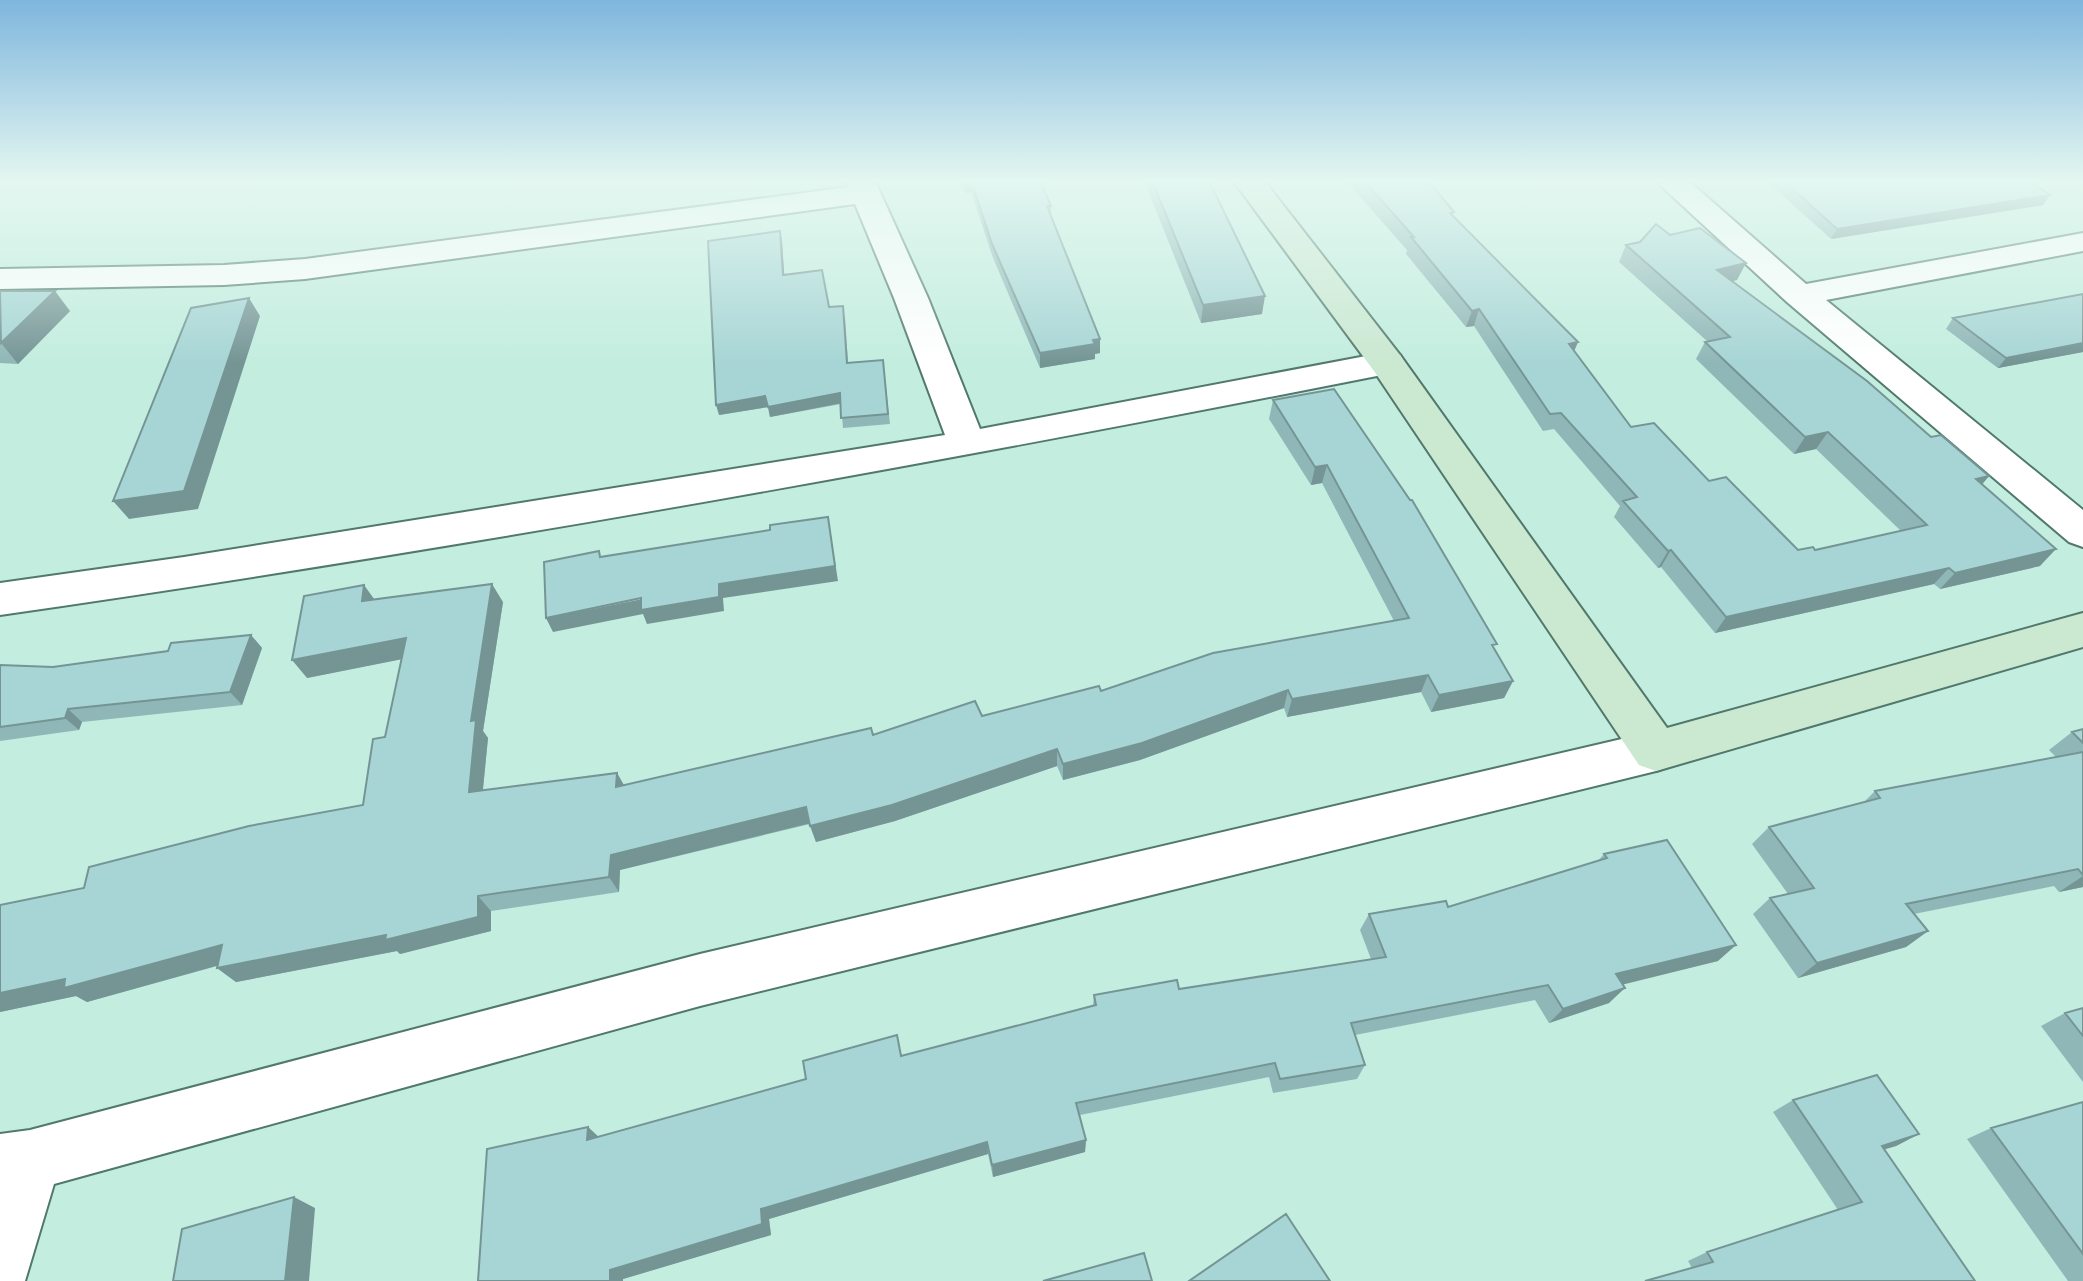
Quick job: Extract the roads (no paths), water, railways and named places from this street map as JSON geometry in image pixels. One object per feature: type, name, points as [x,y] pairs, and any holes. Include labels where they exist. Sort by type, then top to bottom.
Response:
[{"type":"street","points":[[0,279],[224,275],[305,269],[485,243]]},
{"type":"street","points":[[886,243],[967,444]]},
{"type":"street","points":[[1295,243],[1387,363],[1656,751]]},
{"type":"street","points":[[1740,243],[2083,532]]},
{"type":"street","points":[[1799,295],[2079,243]]},
{"type":"street","points":[[0,599],[184,573],[967,444],[1387,363]]},
{"type":"street","points":[[0,1264],[15,1162],[700,980],[1656,751],[2083,630]]}]
